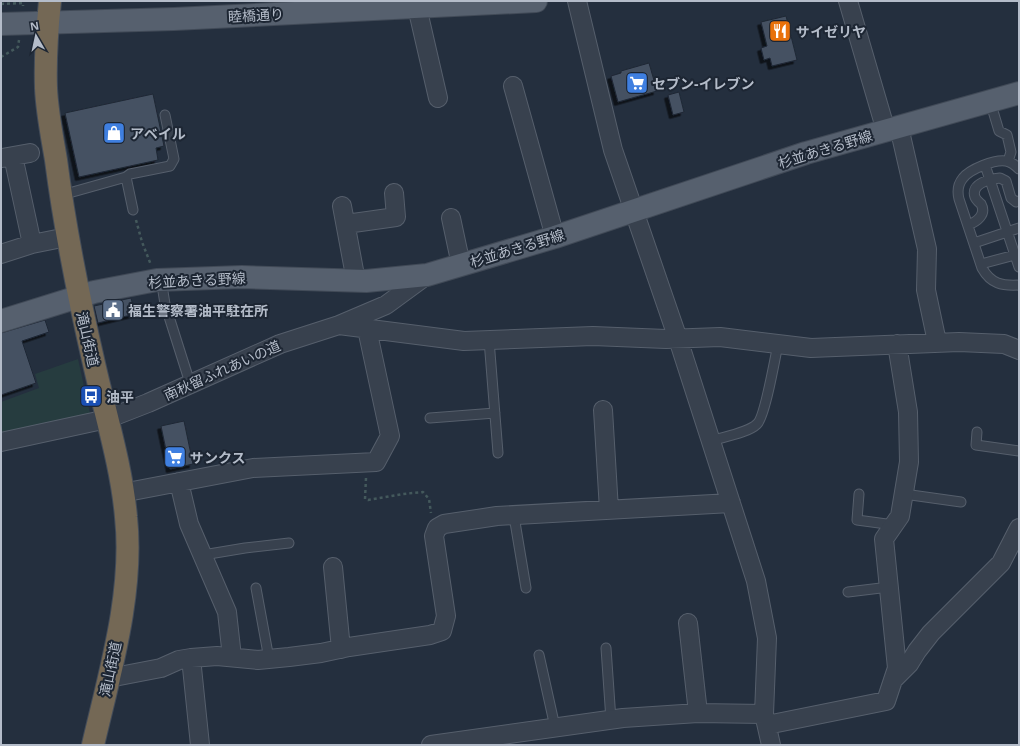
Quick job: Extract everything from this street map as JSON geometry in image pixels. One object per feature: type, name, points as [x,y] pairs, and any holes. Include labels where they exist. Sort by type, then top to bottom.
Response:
[{"type":"highway","name":"滝山街道","points":[[50,1],[46,89],[60,194],[79,298],[107,419],[127,524],[127,582],[109,678],[94,745]]},
{"type":"main road","name":"睦橋通り","points":[[1,24],[48,23],[332,6],[417,7],[536,1]]},
{"type":"main road","name":"杉並あきる野線","points":[[1,321],[106,290],[159,280],[242,277],[366,281],[427,275],[554,237],[806,153],[1019,93]]},
{"type":"street","points":[[577,1],[613,150],[678,339],[756,581],[767,638],[766,720],[771,745]]},
{"type":"street","points":[[848,1],[893,129],[927,249],[926,290],[937,342]]},
{"type":"street","points":[[417,7],[438,98]]},
{"type":"street","points":[[513,86],[554,237]]},
{"type":"street","points":[[15,155],[32,244]]},
{"type":"street","points":[[346,224],[396,217],[394,193]]},
{"type":"street","points":[[342,206],[356,281]]},
{"type":"street","points":[[451,218],[461,265]]},
{"type":"street","points":[[1,254],[32,244],[67,237]]},
{"type":"street","name":"南秋留ふれあいの道","points":[[1,442],[107,419],[148,403],[280,344],[339,325],[386,305],[427,275]]},
{"type":"street","points":[[339,325],[464,341],[593,336],[666,339],[720,337],[811,348],[959,342],[1004,344],[1019,350]]},
{"type":"street","points":[[122,493],[253,468],[376,462],[390,436],[367,329]]},
{"type":"street","points":[[431,745],[610,720],[698,713],[766,720],[886,701],[897,668],[884,539],[900,516],[909,462],[908,412],[897,344]]},
{"type":"street","points":[[603,410],[609,510]]},
{"type":"street","points":[[179,482],[189,524],[227,612],[232,657]]},
{"type":"street","points":[[109,678],[161,668],[179,660],[191,658],[217,656],[258,660],[321,654],[341,649],[430,635],[442,631],[446,616],[434,536],[437,528],[444,524],[497,516],[731,503]]},
{"type":"street","points":[[893,680],[909,664],[931,633],[1001,563],[1019,528]]},
{"type":"street","points":[[333,567],[341,649]]},
{"type":"street","points":[[688,623],[698,713]]},
{"type":"street","points":[[191,658],[200,745]]},
{"type":"lane","points":[[990,101],[999,130],[1007,135],[1011,152],[1008,161]]},
{"type":"lane","points":[[60,194],[69,193],[126,177],[130,174],[170,166],[174,159],[165,114]]},
{"type":"lane","points":[[1019,169],[1013,163],[1002,160],[985,165],[968,173],[959,184],[958,192],[959,199],[986,276],[999,284],[1019,285]]},
{"type":"lane","points":[[985,165],[1019,267]]},
{"type":"lane","points":[[126,177],[133,210]]},
{"type":"lane","points":[[968,225],[976,222],[983,212],[982,206],[975,197],[975,191],[978,186],[984,182],[1000,178],[1006,181],[1011,198],[1016,202],[1019,201]]},
{"type":"lane","points":[[974,243],[1019,228]]},
{"type":"lane","points":[[981,264],[1015,256]]},
{"type":"lane","points":[[159,280],[190,383]]},
{"type":"lane","points":[[489,340],[498,453]]},
{"type":"lane","points":[[711,441],[750,429],[758,423],[766,401],[778,344]]},
{"type":"lane","points":[[430,418],[495,413]]},
{"type":"lane","points":[[977,432],[976,445],[1019,451]]},
{"type":"lane","points":[[859,494],[857,520],[894,525]]},
{"type":"lane","points":[[904,494],[961,502]]},
{"type":"lane","points":[[514,516],[526,588]]},
{"type":"lane","points":[[203,555],[289,543]]},
{"type":"lane","points":[[848,592],[889,587]]},
{"type":"lane","points":[[256,588],[269,659]]},
{"type":"lane","points":[[606,648],[610,720]]},
{"type":"lane","points":[[539,654],[555,728]]},
{"type":"path","points":[[133,210],[142,242],[159,280]]},
{"type":"path","points":[[362,462],[366,478],[365,499],[368,500],[423,492],[429,499],[433,522],[437,528]]},
{"type":"green space","points":[[78,359],[91,418],[1,438],[1,402],[39,388],[35,374]]},
{"type":"building","points":[[786,16],[797,60],[772,66],[770,58],[764,60],[761,48],[767,46],[761,22]]},
{"type":"building","points":[[649,63],[657,91],[618,102],[611,76],[621,73],[621,71]]},
{"type":"building","points":[[679,92],[684,112],[673,115],[668,95]]},
{"type":"building","points":[[153,94],[164,146],[156,148],[158,160],[79,177],[65,113]]},
{"type":"building","points":[[131,298],[135,314],[98,323],[94,306]]},
{"type":"building","points":[[45,320],[49,332],[22,341],[36,383],[1,395],[1,333]]},
{"type":"building","points":[[184,421],[193,464],[170,469],[161,426]]},
{"type":"place","name":"サイゼリヤ","points":[[780,31]]},
{"type":"place","name":"セブン-イレブン","points":[[637,83]]},
{"type":"place","name":"アベイル","points":[[114,133]]},
{"type":"place","name":"福生警察署油平駐在所","points":[[113,310]]},
{"type":"place","name":"油平","points":[[91,396]]},
{"type":"place","name":"サンクス","points":[[175,457]]}]
